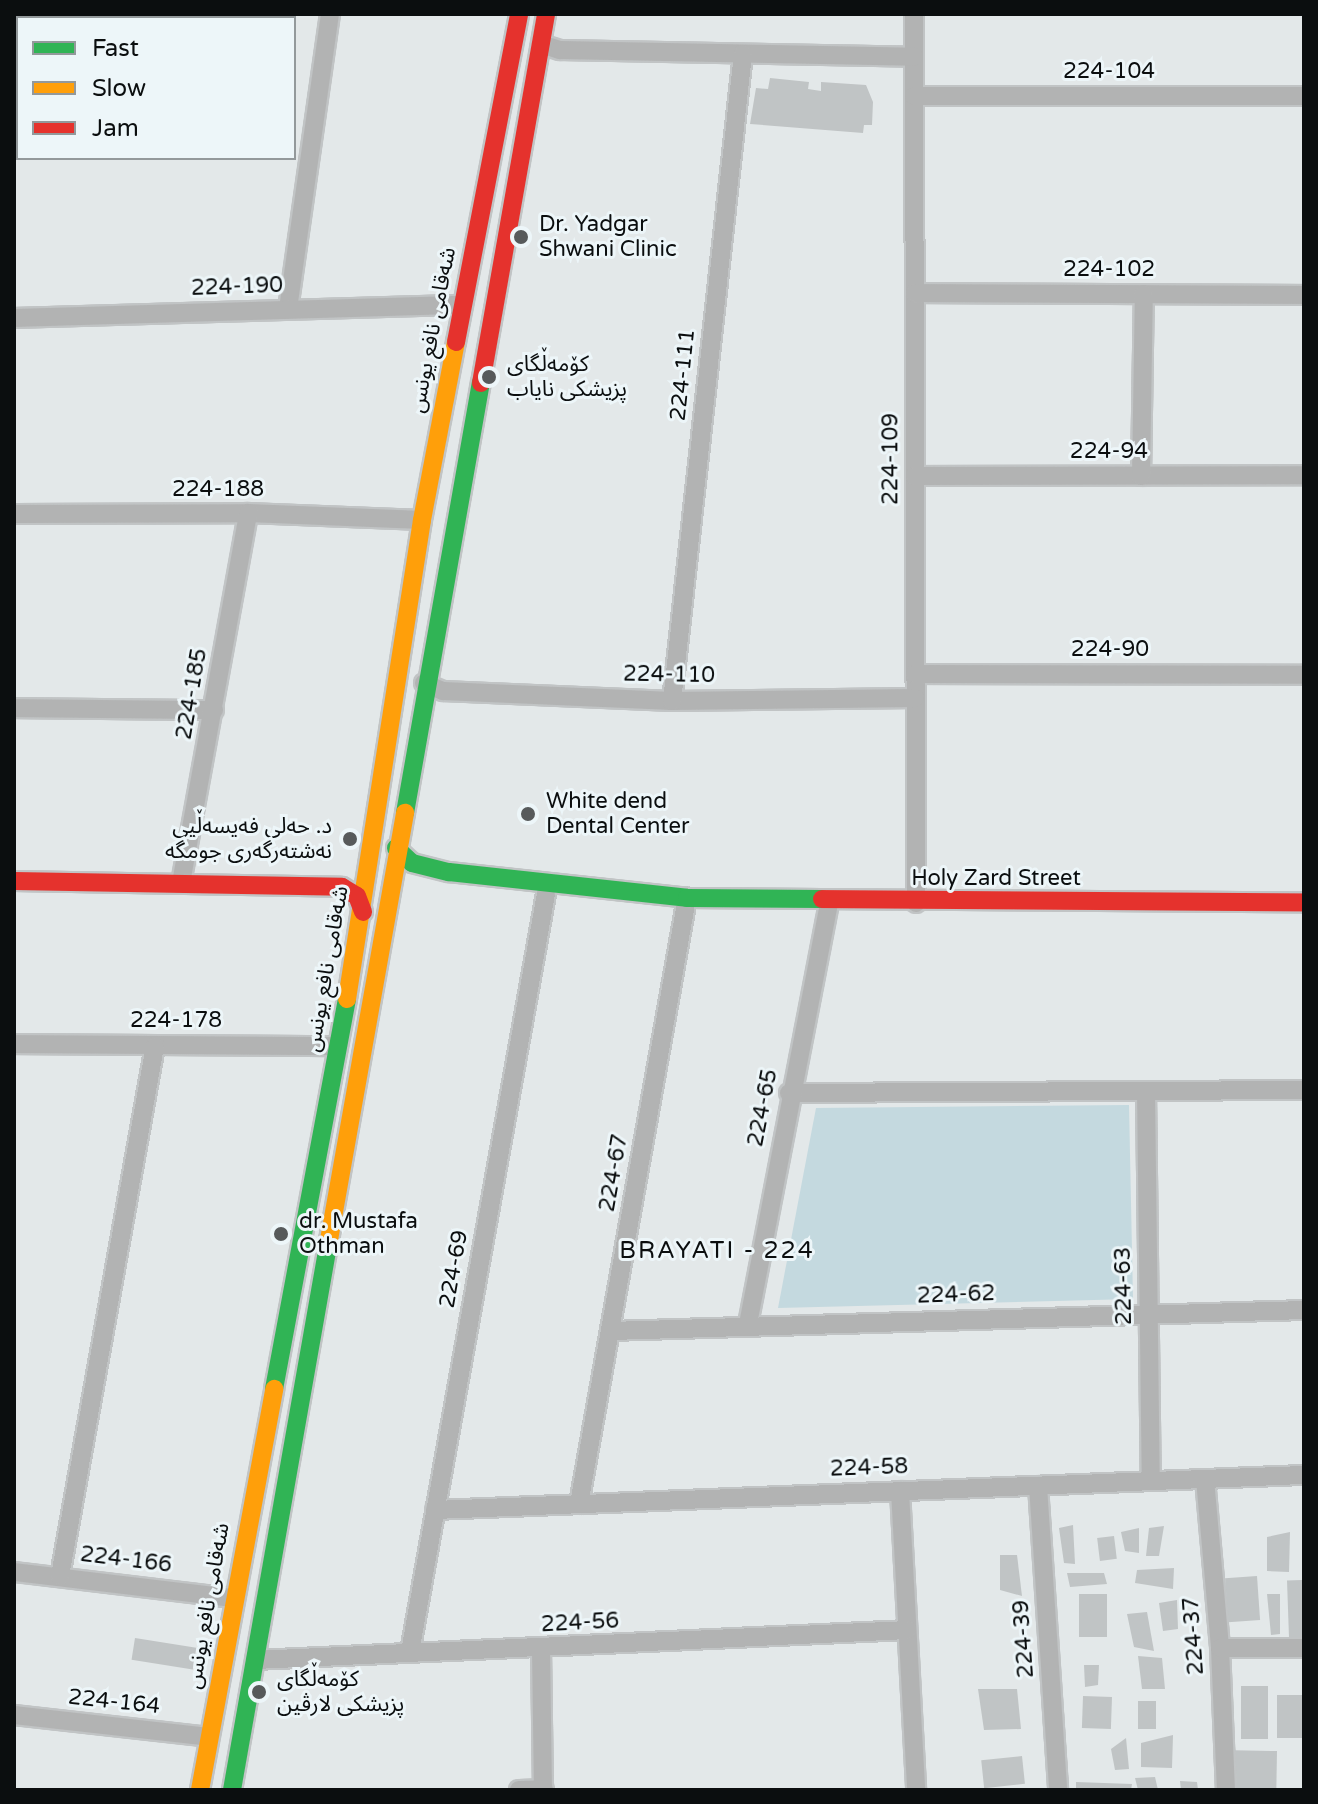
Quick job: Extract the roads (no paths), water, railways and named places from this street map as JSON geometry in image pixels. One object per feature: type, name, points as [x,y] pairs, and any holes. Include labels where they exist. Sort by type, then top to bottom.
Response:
[{"type":"main road","name":"شەقامی نافع یونس","points":[[200,1790],[232,1598],[363,912],[422,520],[519,14]]},
{"type":"main road","points":[[232,1790],[424,683],[546,14]]},
{"type":"main road","name":"Holy Zard Street","points":[[396,848],[412,863],[449,872],[687,898],[916,903],[1304,902]]},
{"type":"main road","points":[[14,881],[342,887],[359,879],[370,862]]},
{"type":"main road","name":"Holy Zard Street","points":[[389,892],[428,882],[678,903],[687,898]]},
{"type":"main road","points":[[342,887],[357,896],[363,912]]},
{"type":"main road","points":[[259,1463],[290,1461]]},
{"type":"street","points":[[288,309],[303,144],[330,14]]},
{"type":"street","name":"224-109","points":[[914,14],[916,903]]},
{"type":"street","points":[[541,44],[560,50],[914,57]]},
{"type":"street","name":"224-111","points":[[672,701],[743,54]]},
{"type":"street","name":"224-104","points":[[914,96],[1304,96]]},
{"type":"street","name":"224-102","points":[[915,293],[1304,295]]},
{"type":"street","points":[[1141,476],[1144,294]]},
{"type":"street","name":"224-190","points":[[14,318],[462,305]]},
{"type":"street","name":"224-94","points":[[915,476],[1304,475]]},
{"type":"street","name":"224-188","points":[[14,514],[248,513],[422,520]]},
{"type":"street","name":"224-185","points":[[181,883],[248,513]]},
{"type":"street","name":"224-90","points":[[915,674],[1304,675]]},
{"type":"street","name":"224-110","points":[[424,683],[443,691],[672,701],[915,698]]},
{"type":"street","points":[[14,708],[214,710]]},
{"type":"street","name":"224-69","points":[[410,1652],[546,894]]},
{"type":"street","name":"224-67","points":[[579,1504],[687,898]]},
{"type":"street","name":"224-65","points":[[748,1324],[789,1093],[829,902]]},
{"type":"street","name":"224-178","points":[[14,1044],[337,1046]]},
{"type":"street","points":[[60,1576],[155,1046]]},
{"type":"street","points":[[789,1093],[1304,1090]]},
{"type":"street","name":"224-63","points":[[1146,1091],[1151,1481]]},
{"type":"street","name":"224-62","points":[[610,1331],[748,1324],[1304,1310]]},
{"type":"street","name":"224-58","points":[[435,1510],[1304,1475]]},
{"type":"street","name":"224-37","points":[[1205,1479],[1220,1648],[1226,1790]]},
{"type":"street","name":"224-39","points":[[1038,1486],[1058,1790]]},
{"type":"street","points":[[900,1491],[916,1790]]},
{"type":"street","name":"224-166","points":[[14,1572],[232,1598]]},
{"type":"street","name":"224-56","points":[[255,1660],[907,1630]]},
{"type":"street","points":[[1220,1648],[1304,1648]]},
{"type":"street","points":[[519,1790],[544,1790],[541,1649]]},
{"type":"street","name":"224-164","points":[[14,1715],[209,1737]]},
{"type":"place","name":"Dr. Yadgar Shwani Clinic","points":[[521,237]]},
{"type":"place","name":"کۆمەڵگای پزیشکی نایاب","points":[[489,377]]},
{"type":"place","name":"White dend Dental Center","points":[[528,814]]},
{"type":"place","name":"د. حەلی فەیسەڵیی نەشتەرگەری جومگە","points":[[350,839]]},
{"type":"place","name":"dr. Mustafa Othman","points":[[281,1234]]},
{"type":"place","name":"کۆمەڵگای پزیشکی لارڤین","points":[[259,1692]]},
{"type":"district","name":"BRAYATI - 224","points":[[717,1251]]}]
